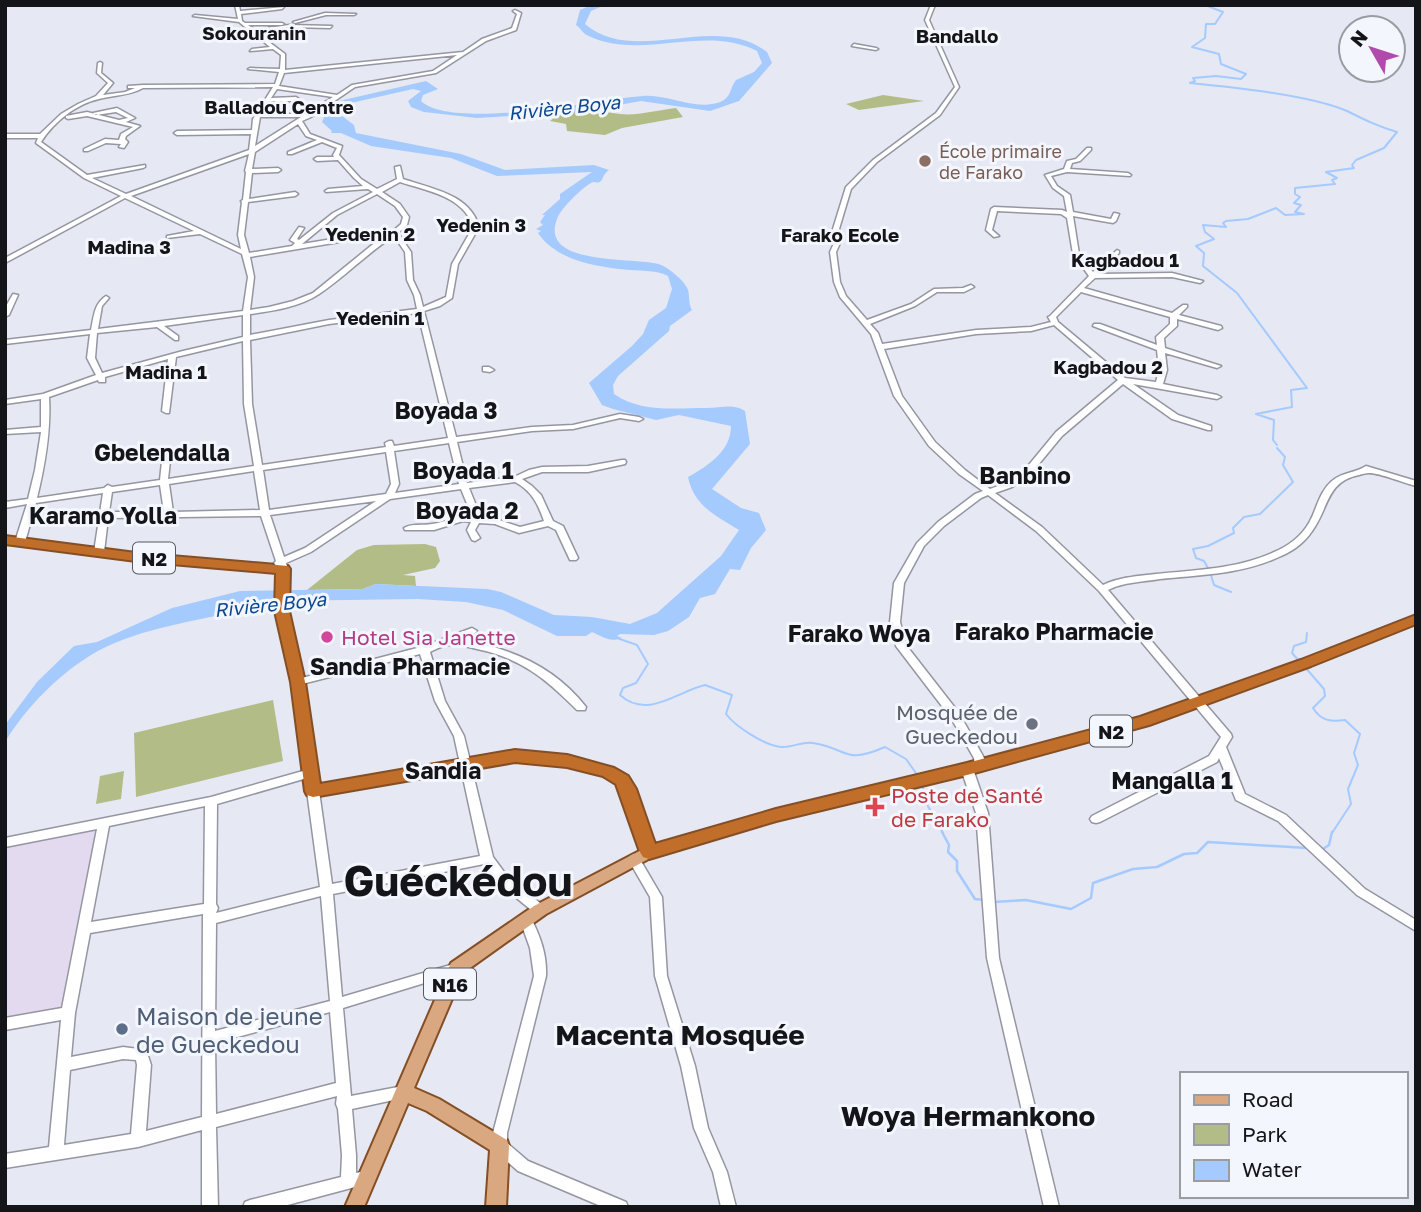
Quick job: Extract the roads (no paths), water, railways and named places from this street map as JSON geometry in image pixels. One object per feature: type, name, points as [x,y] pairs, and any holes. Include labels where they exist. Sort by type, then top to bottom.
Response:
[{"type":"highway","name":"N2","points":[[12,541],[99,552],[281,566]]},
{"type":"highway","points":[[281,566],[285,588],[282,611],[298,682],[313,792],[515,756],[542,757],[608,772],[622,780],[628,789],[641,855]]},
{"type":"highway","name":"N2","points":[[641,855],[776,814],[1109,732],[1299,666],[1416,619]]},
{"type":"main road","name":"N16","points":[[354,1207],[356,1180],[403,1092],[457,968],[533,915],[641,855]]},
{"type":"main road","points":[[403,1092],[458,1119],[500,1146],[496,1207]]},
{"type":"street","points":[[933,5],[927,20],[957,87],[938,114],[875,161],[848,188],[835,230],[838,241],[833,253],[837,282],[843,298],[865,323],[880,347],[898,396],[932,444],[962,472],[1039,529],[1102,589],[1227,737],[1213,759],[1096,819]]},
{"type":"street","points":[[195,16],[240,16],[282,8]]},
{"type":"street","points":[[5,261],[125,196],[250,152],[354,86],[434,72],[484,40],[514,29],[519,13],[515,10]]},
{"type":"street","points":[[221,33],[285,26],[326,14],[354,14]]},
{"type":"street","points":[[240,16],[285,26],[330,27]]},
{"type":"street","points":[[240,16],[284,60],[294,64]]},
{"type":"street","points":[[237,40],[262,38]]},
{"type":"street","points":[[854,45],[876,49]]},
{"type":"street","points":[[252,50],[274,48]]},
{"type":"street","points":[[284,60],[252,69],[282,71],[465,53]]},
{"type":"street","points":[[284,60],[276,86],[258,115],[253,132],[244,201],[244,251],[251,276],[246,313],[248,404],[265,513],[281,566],[390,495],[395,484],[389,445]]},
{"type":"street","points":[[98,97],[111,83],[99,73],[100,62]]},
{"type":"street","points":[[194,93],[202,85]]},
{"type":"street","points":[[130,86],[276,86],[335,96]]},
{"type":"street","points":[[40,139],[74,108],[98,97],[128,95],[143,86]]},
{"type":"street","points":[[267,100],[296,99]]},
{"type":"street","points":[[65,117],[117,110],[130,116]]},
{"type":"street","points":[[85,114],[137,126],[123,135],[123,144],[105,141],[86,150]]},
{"type":"street","points":[[258,115],[309,116]]},
{"type":"street","points":[[110,119],[130,116]]},
{"type":"street","points":[[104,124],[120,123],[132,118],[130,116]]},
{"type":"street","points":[[5,342],[159,325],[270,309],[314,294],[396,233],[404,225],[406,217],[402,209],[357,178],[336,153],[340,147],[308,135],[300,122]]},
{"type":"street","points":[[177,133],[253,132]]},
{"type":"street","points":[[5,136],[40,139],[86,177],[244,251],[396,233]]},
{"type":"street","points":[[290,153],[323,140]]},
{"type":"street","points":[[1067,170],[1069,162],[1078,160],[1089,149]]},
{"type":"street","points":[[317,159],[340,158]]},
{"type":"street","points":[[86,177],[143,166]]},
{"type":"street","points":[[398,167],[400,180]]},
{"type":"street","points":[[248,171],[278,170]]},
{"type":"street","points":[[1128,175],[1067,170],[1048,175],[1055,187],[1067,195],[1070,211],[1068,216],[1076,254],[1094,275],[1172,275],[1200,281]]},
{"type":"street","points":[[5,402],[45,396],[172,357],[328,322],[432,308],[449,298],[451,273],[476,227],[476,220],[467,206],[400,180],[374,188],[328,191]]},
{"type":"street","points":[[298,245],[335,214],[374,188]]},
{"type":"street","points":[[244,201],[295,194]]},
{"type":"street","points":[[996,236],[989,230],[994,209],[1062,212],[1068,216]]},
{"type":"street","points":[[1068,216],[1072,214],[1113,221],[1116,214]]},
{"type":"street","points":[[298,245],[293,240],[301,228]]},
{"type":"street","points":[[169,237],[199,232]]},
{"type":"street","points":[[396,233],[408,252],[410,280],[421,310],[463,484],[477,519]]},
{"type":"street","points":[[1054,320],[1079,289],[1117,252]]},
{"type":"street","points":[[865,323],[913,305],[936,290],[964,290],[971,287]]},
{"type":"street","points":[[1079,289],[1218,328]]},
{"type":"street","points":[[5,316],[15,295]]},
{"type":"street","points":[[101,379],[91,358],[99,306],[107,299]]},
{"type":"street","points":[[1173,316],[1185,306]]},
{"type":"street","points":[[1158,385],[1163,370],[1160,337],[1174,324],[1173,316]]},
{"type":"street","points":[[880,347],[976,332],[1031,329],[1064,318]]},
{"type":"street","points":[[1054,320],[1123,380],[1175,417],[1208,428]]},
{"type":"street","points":[[159,325],[175,338]]},
{"type":"street","points":[[1097,326],[1217,366]]},
{"type":"street","points":[[166,411],[172,357]]},
{"type":"street","points":[[1123,380],[1217,397]]},
{"type":"street","points":[[1052,1207],[993,958],[982,813],[973,767],[979,758],[954,716],[901,646],[895,605],[899,583],[920,545],[962,507],[1026,474],[1059,434],[1088,413],[1123,380]]},
{"type":"street","points":[[12,541],[33,499],[47,415],[45,396]]},
{"type":"street","points":[[5,505],[389,445],[573,427],[620,416],[639,419]]},
{"type":"street","points":[[5,432],[43,429]]},
{"type":"street","points":[[167,452],[164,480],[169,514]]},
{"type":"street","points":[[516,479],[522,474],[545,470],[586,469],[622,462]]},
{"type":"street","points":[[1358,467],[1416,484]]},
{"type":"street","points":[[1102,589],[1125,580],[1207,571],[1268,559],[1292,547],[1309,533],[1317,518],[1316,510],[1331,485],[1342,475],[1370,470]]},
{"type":"street","points":[[104,515],[265,513],[463,484],[516,479],[530,486],[541,498],[549,523]]},
{"type":"street","points":[[99,552],[108,488]]},
{"type":"street","points":[[408,528],[434,527],[463,518],[519,530],[549,523],[560,528],[573,558]]},
{"type":"street","points":[[475,538],[471,530],[477,519]]},
{"type":"street","points":[[920,545],[933,549]]},
{"type":"street","points":[[298,682],[424,650],[472,631]]},
{"type":"street","points":[[448,640],[493,647],[545,671],[581,707]]},
{"type":"street","points":[[424,650],[440,701],[459,736],[487,859],[533,915],[539,951],[540,976],[500,1133],[500,1146],[523,1166],[621,1207]]},
{"type":"street","points":[[1221,748],[1240,797],[1282,818],[1361,892],[1416,926]]},
{"type":"street","points":[[5,843],[211,802],[310,773]]},
{"type":"street","points":[[250,1207],[356,1180],[349,1154],[327,890],[313,792]]},
{"type":"street","points":[[210,1207],[208,1038],[211,802]]},
{"type":"street","points":[[56,1154],[68,1013],[104,824]]},
{"type":"street","points":[[641,855],[656,897],[661,976],[688,1066],[701,1128],[720,1172],[729,1207]]},
{"type":"street","points":[[83,929],[211,913],[487,859]]},
{"type":"street","points":[[208,1038],[335,1005],[457,968]]},
{"type":"street","points":[[5,1024],[68,1013]]},
{"type":"street","points":[[63,1065],[123,1053],[141,1055],[144,1065],[138,1140]]},
{"type":"street","points":[[5,1161],[138,1140],[343,1088]]},
{"type":"street","points":[[344,1104],[403,1092]]},
{"type":"water","points":[[591,5],[605,5],[591,11],[585,24],[605,36],[628,41],[651,41],[723,36],[746,41],[767,52],[772,63],[739,101],[710,111],[641,101],[579,112],[477,118],[424,112],[411,107],[408,101],[421,91],[413,89],[342,105],[338,113],[354,125],[356,133],[461,154],[505,170],[594,165],[609,170],[601,181],[587,186],[567,204],[557,219],[555,235],[562,246],[576,253],[661,265],[677,276],[688,290],[692,310],[670,326],[669,331],[618,376],[613,385],[614,394],[647,407],[731,407],[745,411],[750,444],[712,489],[741,508],[759,513],[766,530],[751,548],[740,570],[730,569],[715,594],[700,598],[689,617],[668,631],[654,635],[620,634],[617,636],[622,638],[613,640],[592,632],[586,636],[557,636],[503,610],[466,602],[418,599],[275,601],[240,616],[230,617],[225,614],[176,624],[111,645],[83,660],[45,691],[5,742],[5,725],[37,682],[74,646],[97,642],[172,608],[240,591],[363,589],[376,584],[487,589],[501,592],[554,615],[592,617],[630,624],[657,613],[721,556],[739,530],[700,503],[688,477],[710,463],[723,450],[731,426],[679,415],[656,420],[613,409],[602,405],[589,383],[632,346],[643,334],[649,320],[666,308],[672,289],[668,276],[579,261],[546,243],[538,233],[541,231],[536,229],[543,225],[540,222],[545,215],[542,215],[560,199],[560,194],[592,172],[497,176],[451,158],[371,146],[341,133],[331,133],[322,122],[328,108],[339,101],[426,81],[438,89],[423,95],[421,101],[438,110],[463,113],[528,111],[643,96],[707,105],[725,99],[736,80],[754,72],[762,63],[757,51],[737,44],[696,41],[632,45],[591,37],[576,25],[580,10]]},
{"type":"waterway","points":[[1205,5],[1223,12],[1215,24],[1206,24],[1205,38],[1192,47],[1219,54],[1221,64],[1246,74],[1241,79],[1216,76],[1193,78],[1195,81],[1190,83],[1313,100],[1397,132],[1384,148],[1356,160],[1352,165],[1354,168],[1326,172],[1337,178],[1332,180],[1335,184],[1295,188],[1295,194],[1300,197],[1294,203],[1301,205],[1295,212],[1304,214],[1285,215],[1276,208],[1248,219],[1226,221],[1223,223],[1226,227],[1203,225],[1205,232],[1214,239],[1196,246],[1204,253],[1203,266],[1237,293],[1307,388],[1291,390],[1292,407],[1256,414],[1274,420],[1273,440],[1277,445]]},
{"type":"waterway","points":[[1208,568],[1204,561],[1196,558],[1193,549],[1208,546],[1234,533],[1233,528],[1244,517],[1260,514],[1293,482],[1283,465],[1285,457],[1277,448]]},
{"type":"waterway","points":[[1210,572],[1214,585],[1231,592]]},
{"type":"waterway","name":"Rivière Boya","points":[[136,630],[199,612]]},
{"type":"waterway","points":[[1300,662],[1292,653],[1294,646],[1306,642],[1307,633]]},
{"type":"waterway","points":[[617,638],[637,645],[648,664],[636,683],[623,688],[620,695],[631,702],[641,705],[663,702],[705,685],[732,695],[726,714],[743,730],[774,746],[813,743],[854,755],[885,747],[906,759],[918,776]]},
{"type":"waterway","points":[[1304,666],[1324,689],[1325,696],[1313,708],[1319,716],[1327,720],[1345,720],[1360,734],[1354,753],[1358,765],[1348,789],[1351,804],[1332,833]]},
{"type":"waterway","points":[[923,787],[924,799],[943,833]]},
{"type":"waterway","points":[[942,832],[949,845],[948,852],[957,861],[957,871],[975,899],[985,900]]},
{"type":"waterway","points":[[1323,849],[1329,845],[1332,832]]},
{"type":"waterway","points":[[994,902],[1026,900],[1071,909],[1091,898],[1093,883],[1133,869],[1157,867],[1184,854],[1197,853],[1208,842],[1307,848]]},
{"type":"place","name":"École primaire de Farako","points":[[925,161]]},
{"type":"place","name":"Hotel Sia Janette","points":[[327,637]]},
{"type":"place","name":"Mosquée de Gueckedou","points":[[1032,724]]},
{"type":"place","name":"Poste de Santé de Farako","points":[[875,807]]},
{"type":"place","name":"Maison de jeune de Gueckedou","points":[[122,1029]]},
{"type":"district","name":"Sokouranin","points":[[254,32]]},
{"type":"district","name":"Bandallo","points":[[957,35]]},
{"type":"district","name":"Balladou Centre","points":[[279,106]]},
{"type":"district","name":"Yedenin 3","points":[[481,224]]},
{"type":"district","name":"Yedenin 2","points":[[370,233]]},
{"type":"district","name":"Farako Ecole","points":[[840,234]]},
{"type":"district","name":"Madina 3","points":[[129,246]]},
{"type":"district","name":"Kagbadou 1","points":[[1125,259]]},
{"type":"district","name":"Yedenin 1","points":[[380,317]]},
{"type":"district","name":"Kagbadou 2","points":[[1108,366]]},
{"type":"district","name":"Madina 1","points":[[166,371]]},
{"type":"district","name":"Boyada 3","points":[[446,410]]},
{"type":"district","name":"Gbelendalla","points":[[162,452]]},
{"type":"district","name":"Boyada 1","points":[[463,470]]},
{"type":"district","name":"Banbino","points":[[1025,475]]},
{"type":"district","name":"Boyada 2","points":[[467,510]]},
{"type":"district","name":"Karamo Yolla","points":[[103,515]]},
{"type":"district","name":"Farako Pharmacie","points":[[1054,631]]},
{"type":"district","name":"Farako Woya","points":[[859,633]]},
{"type":"district","name":"Sandia Pharmacie","points":[[410,666]]},
{"type":"district","name":"Sandia","points":[[443,770]]},
{"type":"district","name":"Mangalla 1","points":[[1172,780]]},
{"type":"district","name":"Guéckédou","points":[[458,880]]},
{"type":"district","name":"Macenta Mosquée","points":[[680,1034]]},
{"type":"district","name":"Woya Hermankono","points":[[968,1115]]}]
